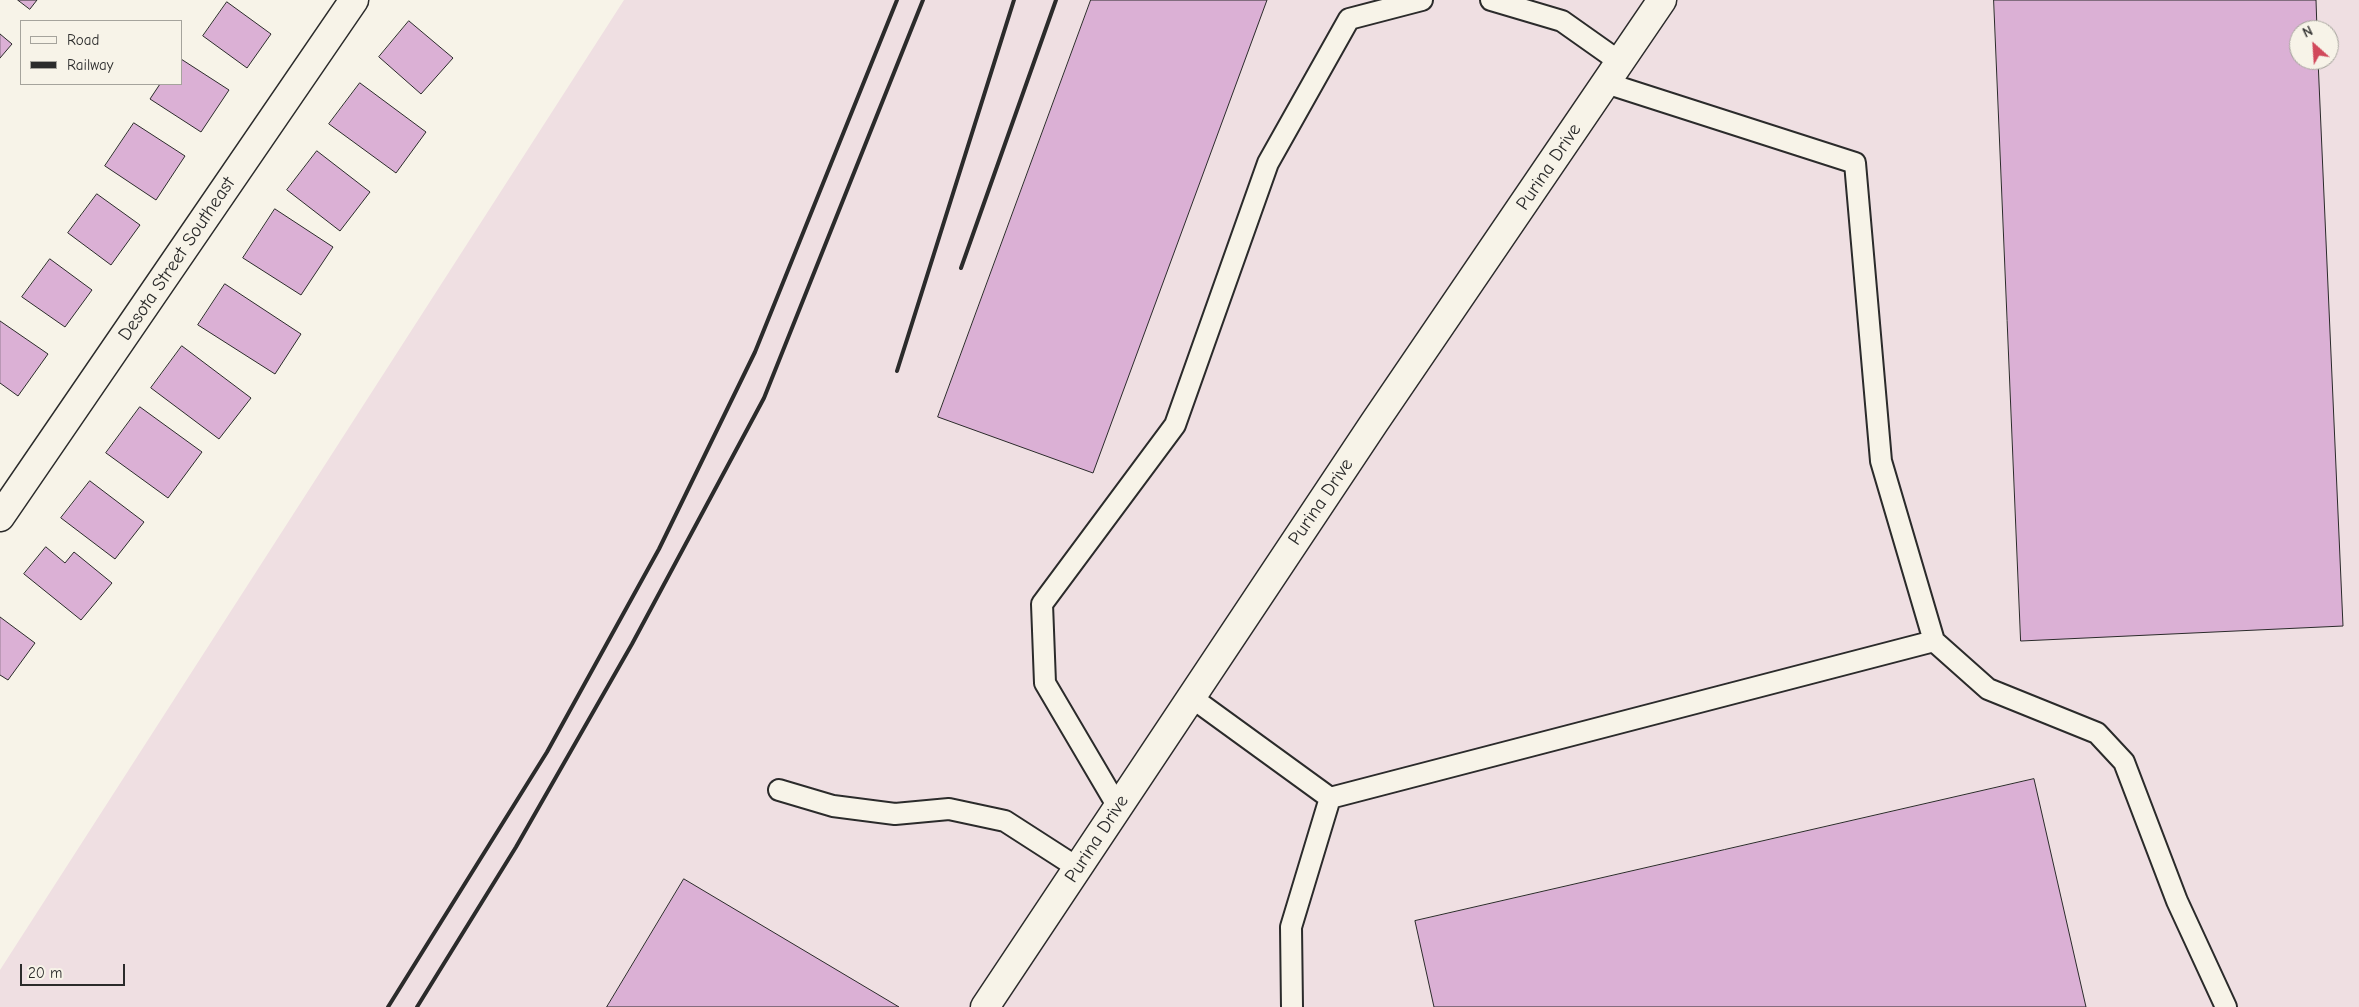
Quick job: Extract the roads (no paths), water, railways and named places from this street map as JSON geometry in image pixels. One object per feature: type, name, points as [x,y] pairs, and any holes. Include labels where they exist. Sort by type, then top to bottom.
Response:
[{"type":"street","name":"Desota Street Southeast","points":[[0,517],[354,0]]},
{"type":"street","name":"Purina Drive","points":[[984,1007],[1374,423],[1662,0]]},
{"type":"lane","points":[[1118,807],[1045,683],[1042,604],[1176,425],[1268,163],[1349,19],[1422,0]]},
{"type":"lane","points":[[1491,0],[1562,21],[1613,72],[1855,163],[1881,461],[1934,641],[1988,689],[2097,734],[2124,762],[2177,901],[2226,1007]]},
{"type":"lane","points":[[1330,798],[1934,641]]},
{"type":"lane","points":[[1192,697],[1330,798]]},
{"type":"lane","points":[[779,790],[833,806],[895,814],[949,809],[1005,821],[1078,868]]},
{"type":"lane","points":[[1292,1007],[1291,927],[1330,798]]},
{"type":"railway","points":[[388,1007],[547,752],[659,549],[755,352],[897,0]]},
{"type":"railway","points":[[417,1007],[516,847],[632,644],[764,398],[923,0]]},
{"type":"railway","points":[[897,371],[1014,0]]},
{"type":"railway","points":[[961,268],[1056,0]]}]
